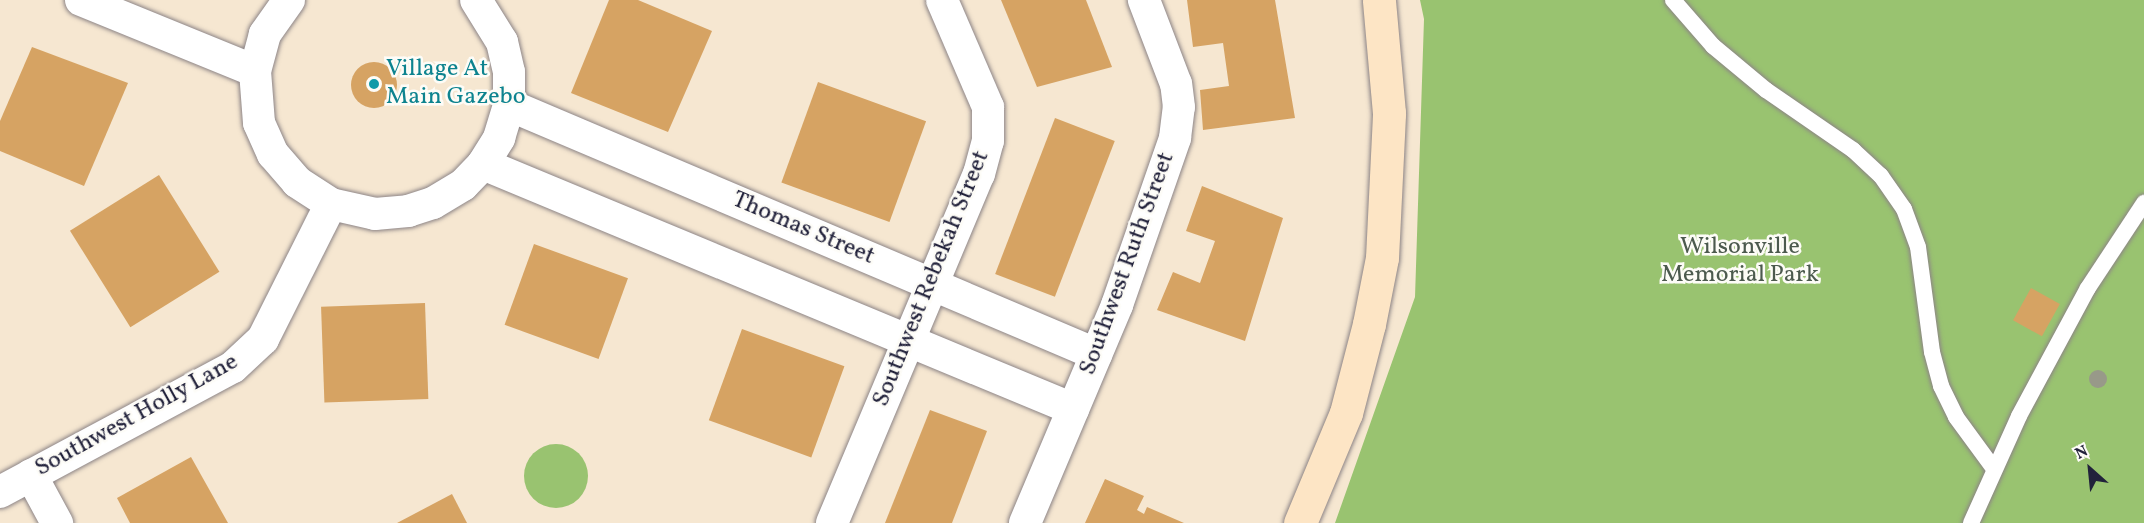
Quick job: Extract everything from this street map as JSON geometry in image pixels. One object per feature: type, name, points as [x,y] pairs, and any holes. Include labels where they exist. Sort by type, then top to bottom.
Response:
[{"type":"street","points":[[81,0],[255,71]]},
{"type":"street","points":[[280,2],[265,34],[255,71],[259,123],[273,154],[297,182],[331,204],[358,212],[408,211],[433,203],[463,185],[483,164],[499,138],[509,105],[509,72],[502,42],[476,0]]},
{"type":"street","name":"Southwest Rebekah Street","points":[[832,523],[979,174],[990,125],[988,107],[942,0]]},
{"type":"street","name":"Southwest Ruth Street","points":[[1025,523],[1096,354],[1175,138],[1179,107],[1170,60],[1144,0]]},
{"type":"street","points":[[1300,523],[1346,413],[1369,324],[1382,258],[1389,113],[1379,0]]},
{"type":"street","name":"Thomas Street","points":[[509,105],[1096,354]]},
{"type":"street","points":[[483,164],[1073,409]]},
{"type":"street","name":"Southwest Holly Lane","points":[[0,492],[240,360],[263,339],[284,305],[331,204]]},
{"type":"street","points":[[31,475],[57,523]]},
{"type":"lane","points":[[1673,0],[1713,46],[1757,83],[1853,150],[1881,176],[1904,209],[1918,247],[1932,352],[1941,386],[1956,417],[1994,469]]},
{"type":"lane","points":[[1971,523],[1994,469],[2088,288],[2144,203]]},
{"type":"green space","name":"Wilsonville Memorial Park","points":[[1420,0],[2144,0],[2144,523],[1335,523],[1415,297],[1424,19]]},
{"type":"green space","points":[[556,444],[568,446],[579,453],[586,464],[588,476],[586,488],[579,499],[568,506],[556,508],[544,506],[533,499],[526,488],[524,476],[526,464],[533,453],[544,446]]},
{"type":"building","points":[[609,0],[638,0],[712,31],[668,132],[571,93]]},
{"type":"building","points":[[1001,0],[1086,0],[1112,67],[1037,87]]},
{"type":"building","points":[[1187,0],[1275,0],[1295,118],[1203,130],[1200,90],[1229,86],[1223,43],[1193,47]]},
{"type":"building","points":[[32,47],[128,83],[84,186],[0,151],[0,121]]},
{"type":"building","name":"Village At Main Gazebo","points":[[374,62],[390,69],[397,85],[390,101],[374,108],[358,101],[351,85],[358,69]]},
{"type":"building","points":[[818,82],[926,121],[889,222],[781,183]]},
{"type":"building","points":[[1055,118],[1115,141],[1055,297],[995,274]]},
{"type":"building","points":[[159,175],[219,272],[130,327],[70,231]]},
{"type":"building","points":[[1202,186],[1283,218],[1245,341],[1157,310],[1173,272],[1200,283],[1215,241],[1186,231]]},
{"type":"building","points":[[534,244],[628,278],[599,359],[505,325]]},
{"type":"building","points":[[2031,288],[2060,304],[2042,336],[2013,320]]},
{"type":"building","points":[[425,303],[428,399],[324,403],[321,307]]},
{"type":"building","points":[[742,329],[844,366],[811,457],[709,420]]},
{"type":"building","points":[[930,410],[987,431],[952,523],[885,523]]},
{"type":"building","points":[[191,457],[228,523],[130,523],[117,498]]},
{"type":"building","points":[[1105,479],[1144,496],[1137,510],[1144,514],[1147,507],[1184,523],[1085,523]]},
{"type":"building","points":[[452,494],[467,523],[397,523]]},
{"type":"place","name":"Village At Main Gazebo","points":[[374,84]]}]
